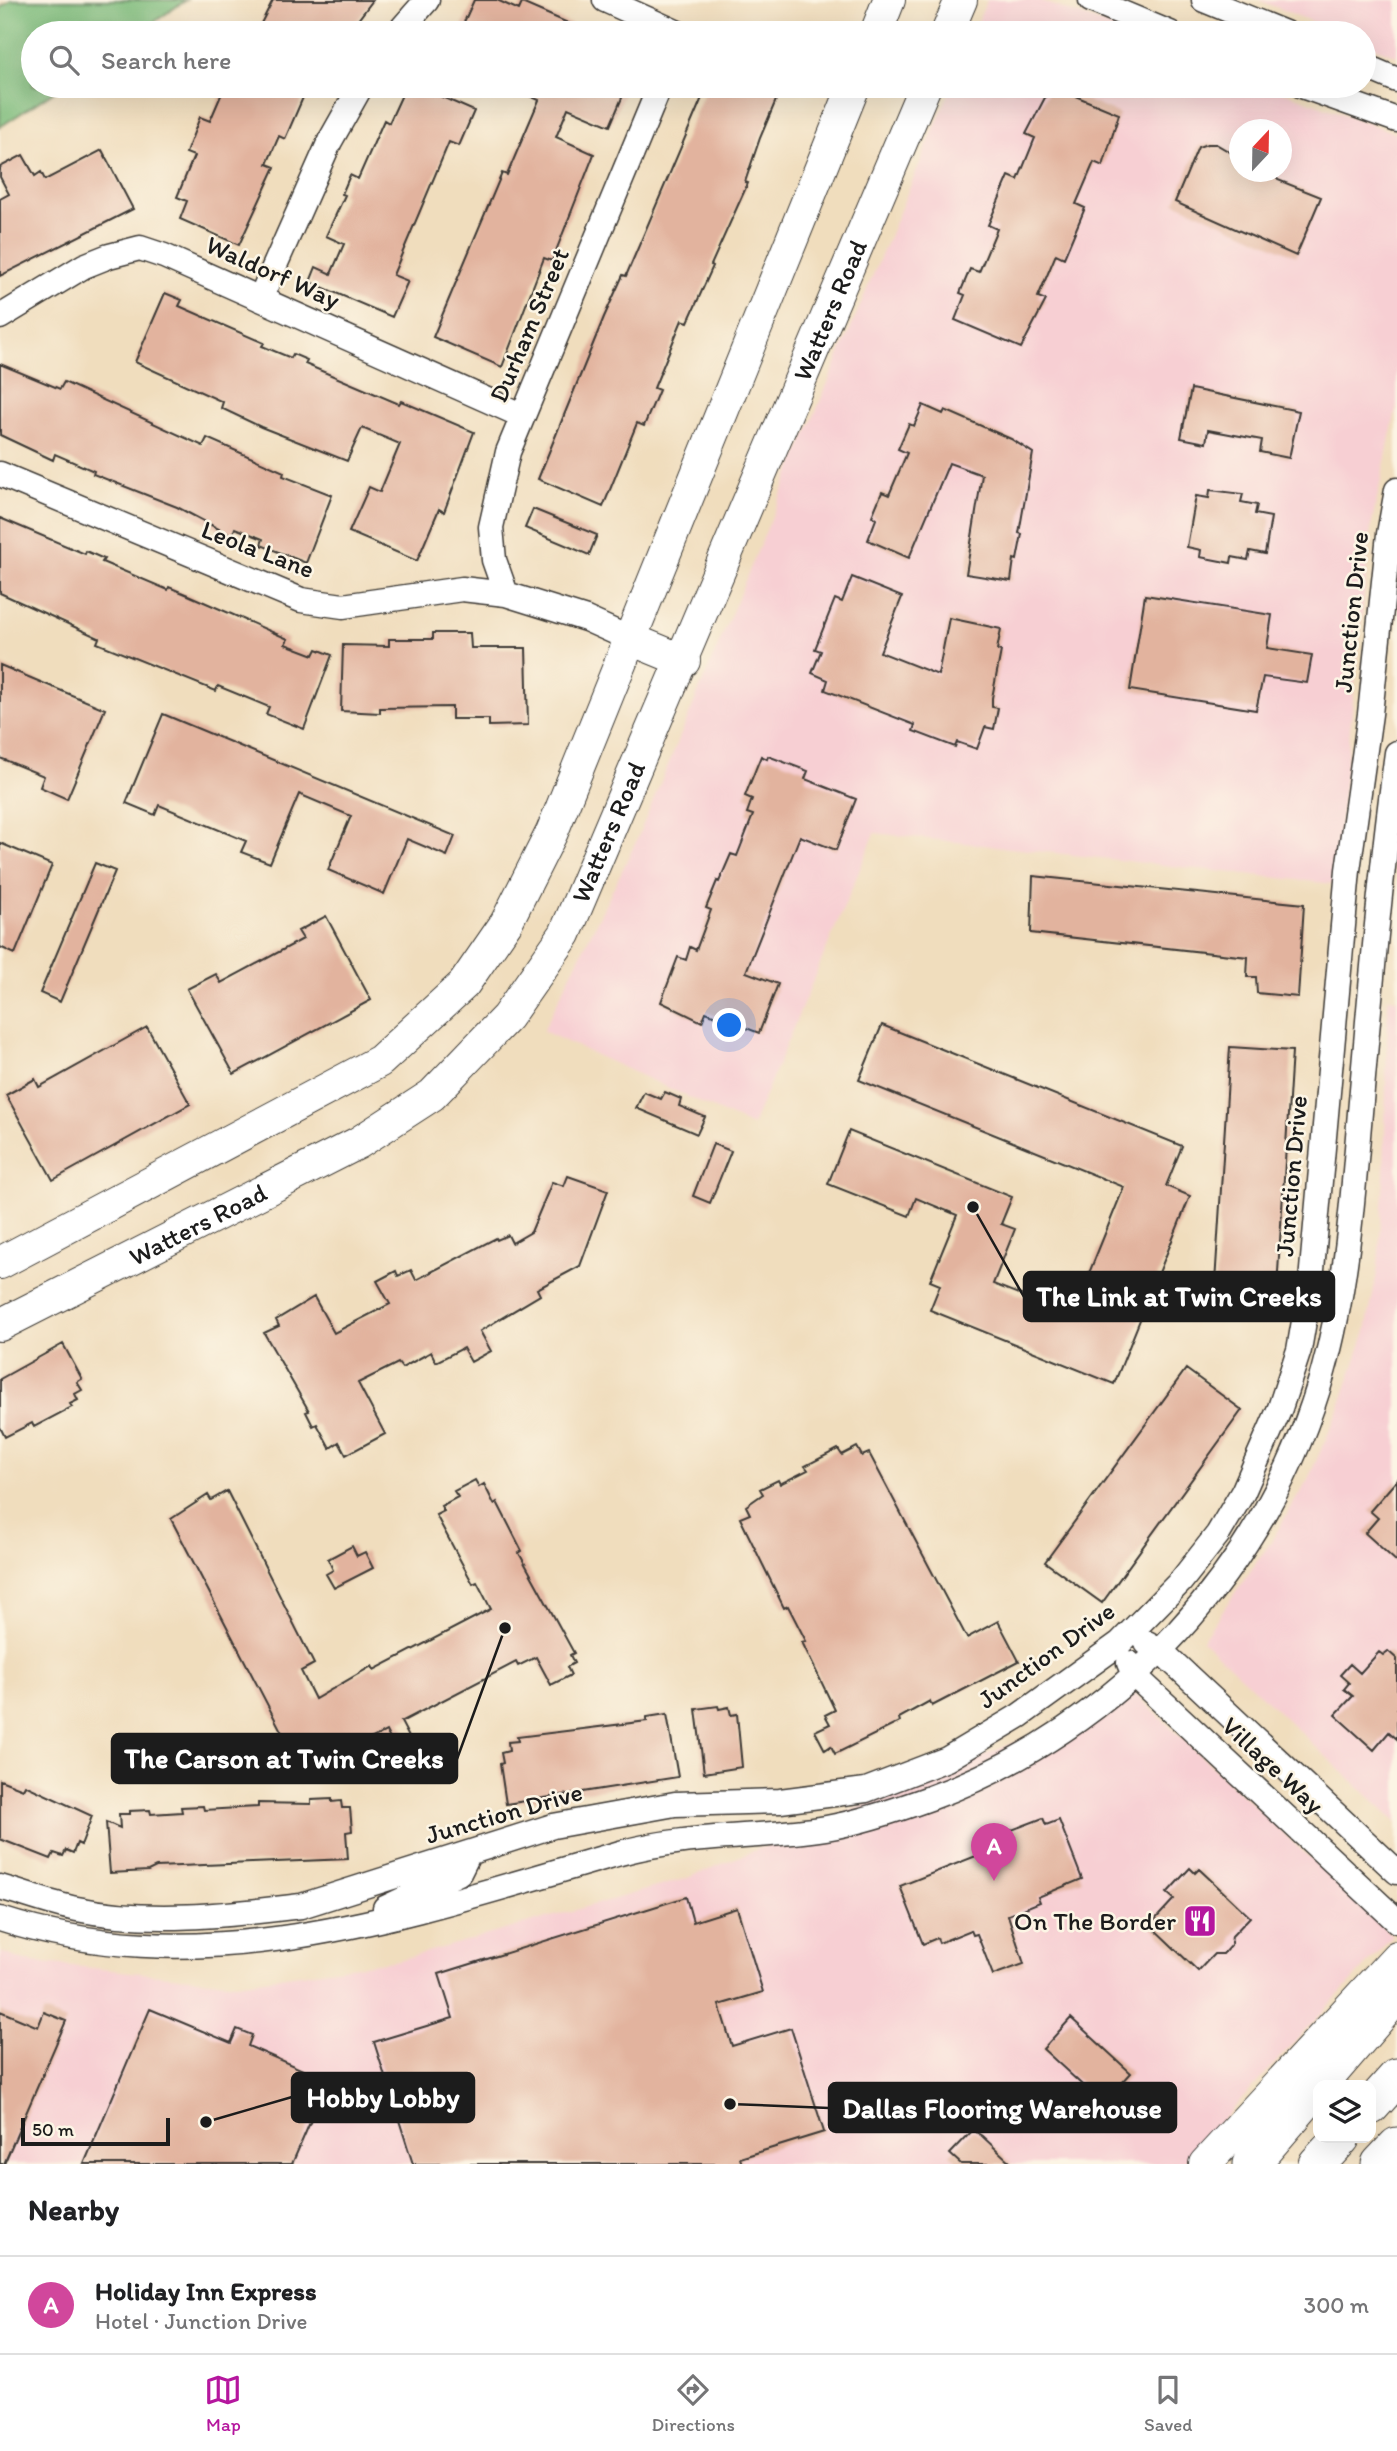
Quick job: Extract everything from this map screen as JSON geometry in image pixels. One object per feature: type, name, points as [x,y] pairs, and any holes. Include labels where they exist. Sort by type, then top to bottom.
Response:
[{"type":"highway","points":[[1251,2164],[1397,1994]]},
{"type":"highway","points":[[1376,2100],[1397,2077]]},
{"type":"highway","points":[[1317,2164],[1336,2143]]},
{"type":"highway","points":[[1380,2164],[1397,2146]]},
{"type":"main road","points":[[881,21],[889,0]]},
{"type":"main road","points":[[952,21],[961,0]]},
{"type":"main road","name":"Watters Road","points":[[0,1263],[380,1061],[464,984],[506,923],[552,832],[628,638],[849,98]]},
{"type":"main road","name":"Watters Road","points":[[0,1325],[358,1143],[432,1095],[507,1017],[565,934],[684,660],[920,98]]},
{"type":"main road","points":[[628,638],[684,660]]},
{"type":"main road","points":[[1205,2164],[1397,1956]]},
{"type":"street","points":[[409,21],[427,0]]},
{"type":"street","points":[[605,0],[651,21]]},
{"type":"street","points":[[1091,0],[1141,21]]},
{"type":"street","points":[[1204,0],[1256,21]]},
{"type":"street","points":[[1376,71],[1397,80]]},
{"type":"street","points":[[260,299],[330,141],[354,98]]},
{"type":"street","name":"Durham Street","points":[[506,594],[494,560],[491,527],[508,452],[655,98]]},
{"type":"street","points":[[1336,98],[1397,120]]},
{"type":"street","name":"Waldorf Way","points":[[0,317],[84,266],[140,248],[523,416]]},
{"type":"street","name":"Leola Lane","points":[[0,474],[301,600],[343,607],[462,589],[506,594],[586,619],[628,638]]},
{"type":"street","name":"Junction Drive","points":[[0,1887],[77,1909],[138,1916],[200,1915],[301,1906],[553,1826],[619,1812],[675,1804],[780,1801],[866,1790],[947,1759],[1018,1716],[1125,1638],[1181,1581],[1218,1534],[1243,1492],[1280,1408],[1299,1350],[1311,1281],[1348,870],[1370,714],[1389,534],[1397,490]]},
{"type":"street","points":[[0,1919],[64,1935],[132,1944],[210,1947],[330,1932],[376,1923],[660,1842],[831,1827],[889,1812],[938,1795],[1024,1754],[1082,1720],[1161,1651],[1204,1601],[1259,1521],[1294,1453],[1322,1376],[1348,1251],[1382,854],[1397,753]]},
{"type":"street","name":"Village Way","points":[[1125,1638],[1161,1651],[1397,1872]]},
{"type":"street","name":"Village Way","points":[[1125,1638],[1134,1675],[1397,1922]]},
{"type":"street","points":[[330,1932],[446,1881],[464,1869],[469,1853]]},
{"type":"shaded area","points":[[987,0],[1039,0],[1096,21],[978,21]]},
{"type":"shaded area","points":[[1258,0],[1397,0],[1397,56],[1376,48],[1376,21],[1311,21]]},
{"type":"shaded area","points":[[947,98],[1300,98],[1397,134],[1397,405],[1371,527],[1334,884],[875,833],[752,1126],[543,1031],[635,844]]},
{"type":"shaded area","points":[[1388,998],[1397,999],[1397,1823],[1202,1640],[1270,1543],[1308,1479],[1340,1407],[1366,1331],[1378,1267],[1384,1175]]},
{"type":"shaded area","points":[[1134,1693],[1393,1936],[1182,2164],[0,2164],[0,1952],[25,1961],[236,1983],[399,1960],[688,1878]]},
{"type":"green space","points":[[11,0],[186,0],[155,21],[21,21],[21,98],[44,98],[0,127],[0,8]]},
{"type":"building","points":[[273,0],[373,0],[357,21],[262,21]]},
{"type":"building","points":[[474,0],[497,0],[519,10],[522,3],[563,21],[464,21]]},
{"type":"building","points":[[220,98],[303,98],[285,139],[279,136],[267,164],[275,167],[239,245],[180,219],[187,201],[177,197],[194,156],[186,153],[200,117],[210,121]]},
{"type":"building","points":[[400,98],[444,98],[474,111],[459,146],[449,142],[393,275],[408,281],[392,317],[310,282],[316,267],[331,274],[344,244],[326,236],[345,195],[342,194],[350,175],[358,179],[384,120],[389,123]]},
{"type":"building","points":[[534,98],[622,98],[610,126],[568,108],[556,137],[594,154],[552,261],[544,258],[502,367],[433,337],[502,173],[507,175],[539,100]]},
{"type":"building","points":[[702,98],[777,98],[745,182],[748,183],[711,265],[713,266],[688,322],[682,320],[654,388],[659,390],[644,426],[637,423],[603,507],[538,479],[604,317],[623,275],[626,276]]},
{"type":"building","points":[[1045,98],[1080,98],[1119,114],[1103,166],[1094,162],[1076,204],[1085,208],[1064,258],[1056,254],[1038,297],[1046,300],[1021,348],[955,320],[965,295],[960,293],[970,269],[979,272],[997,229],[988,225],[1009,176],[1018,180],[1035,138],[1026,134]]},
{"type":"building","points":[[1216,144],[1229,152],[1229,182],[1283,182],[1321,197],[1296,256],[1175,202],[1198,147]]},
{"type":"building","points":[[102,150],[133,209],[0,276],[0,199],[9,194],[0,177],[0,167],[23,155],[35,176],[41,172],[45,180]]},
{"type":"building","points":[[165,293],[182,300],[179,306],[264,343],[262,346],[291,358],[293,354],[307,360],[305,364],[474,432],[444,512],[439,509],[417,561],[349,532],[369,487],[380,492],[400,444],[362,428],[347,461],[261,427],[221,408],[223,402],[135,362]]},
{"type":"building","points":[[0,364],[60,389],[64,382],[203,446],[207,438],[284,472],[283,476],[332,495],[306,563],[261,545],[263,539],[235,528],[232,536],[177,507],[93,474],[94,471],[55,454],[53,460],[0,435]]},
{"type":"building","points":[[1191,389],[1299,411],[1289,458],[1260,452],[1262,440],[1208,430],[1206,443],[1181,438]]},
{"type":"building","points":[[923,405],[943,414],[945,410],[1011,439],[1033,453],[1019,533],[1022,534],[1011,581],[966,574],[982,475],[949,463],[909,558],[868,540],[876,519],[872,516],[882,492],[889,495],[907,453],[898,449],[909,424],[914,426]]},
{"type":"building","points":[[1210,490],[1243,494],[1241,502],[1257,505],[1255,514],[1271,517],[1265,554],[1250,551],[1248,560],[1232,557],[1231,563],[1200,557],[1201,550],[1187,547],[1196,496],[1209,498]]},
{"type":"building","points":[[533,509],[597,535],[589,555],[525,528]]},
{"type":"building","points":[[0,518],[85,554],[86,551],[104,559],[102,562],[168,590],[169,587],[288,639],[285,644],[314,655],[317,649],[332,655],[304,729],[266,714],[269,707],[218,686],[216,691],[97,643],[99,638],[0,593]]},
{"type":"building","points":[[852,577],[902,597],[880,652],[938,675],[949,618],[1001,629],[997,650],[1001,651],[992,698],[992,707],[998,708],[994,729],[985,727],[977,749],[957,742],[955,747],[913,731],[915,725],[825,690],[828,680],[812,673],[821,651],[815,649],[835,599],[842,602]]},
{"type":"building","points":[[1145,595],[1272,615],[1267,648],[1312,655],[1307,683],[1263,677],[1256,710],[1130,690]]},
{"type":"building","points":[[433,633],[470,633],[471,648],[526,648],[528,725],[489,726],[489,719],[452,719],[452,707],[380,708],[380,713],[341,711],[343,645],[389,646],[389,639],[433,639]]},
{"type":"building","points":[[0,665],[105,709],[67,799],[40,787],[44,776],[0,758]]},
{"type":"building","points":[[163,714],[455,836],[447,856],[407,839],[384,894],[328,870],[351,816],[299,794],[270,863],[241,852],[246,841],[159,805],[155,815],[126,803]]},
{"type":"building","points":[[761,756],[767,759],[768,756],[808,771],[805,779],[856,799],[836,850],[800,836],[746,972],[778,984],[759,1033],[706,1012],[702,1022],[661,1002],[678,957],[686,960],[690,947],[696,950],[711,910],[706,908],[717,881],[719,882],[731,854],[737,856],[753,815],[747,813],[752,799],[745,796]]},
{"type":"building","points":[[0,843],[52,865],[15,954],[0,947]]},
{"type":"building","points":[[95,863],[115,871],[60,1002],[40,993]]},
{"type":"building","points":[[1033,876],[1304,904],[1298,997],[1257,993],[1256,977],[1247,977],[1248,957],[1031,933]]},
{"type":"building","points":[[326,916],[371,1000],[234,1074],[187,989],[216,974],[221,983],[303,939],[298,931]]},
{"type":"building","points":[[882,1025],[1182,1146],[1166,1186],[1190,1196],[1114,1384],[930,1310],[940,1285],[930,1281],[957,1215],[916,1198],[909,1216],[828,1184],[849,1131],[1012,1197],[1001,1224],[1015,1229],[993,1284],[1072,1315],[1124,1187],[859,1080]]},
{"type":"building","points":[[147,1027],[190,1104],[53,1180],[6,1095],[35,1079],[39,1087]]},
{"type":"building","points":[[1230,1047],[1292,1051],[1277,1288],[1215,1283]]},
{"type":"building","points":[[644,1092],[661,1099],[665,1092],[681,1099],[679,1106],[705,1117],[697,1134],[636,1108]]},
{"type":"building","points":[[713,1144],[731,1151],[710,1203],[693,1196]]},
{"type":"building","points":[[568,1176],[608,1190],[580,1266],[537,1289],[540,1295],[480,1331],[491,1351],[471,1362],[463,1348],[436,1362],[431,1352],[402,1368],[398,1363],[358,1383],[385,1434],[346,1455],[339,1442],[330,1448],[317,1424],[313,1426],[306,1412],[309,1411],[264,1333],[279,1326],[276,1320],[314,1297],[334,1333],[390,1304],[377,1281],[396,1271],[398,1276],[411,1270],[416,1280],[496,1238],[497,1240],[508,1235],[512,1243],[531,1232],[552,1182],[564,1186]]},
{"type":"building","points":[[63,1344],[82,1379],[77,1382],[82,1390],[75,1394],[78,1400],[70,1404],[72,1407],[34,1427],[32,1423],[5,1437],[0,1427],[0,1379]]},
{"type":"building","points":[[1186,1369],[1242,1410],[1102,1603],[1045,1562]]},
{"type":"building","points":[[857,1447],[862,1456],[869,1453],[967,1638],[998,1621],[1019,1661],[932,1706],[930,1701],[899,1718],[900,1722],[835,1754],[831,1746],[825,1750],[815,1731],[830,1724],[825,1715],[835,1710],[802,1642],[806,1641],[788,1606],[784,1608],[740,1518],[750,1514],[746,1506],[763,1494],[760,1489],[778,1480],[780,1484],[808,1470],[805,1466],[838,1449],[842,1455]]},
{"type":"building","points":[[475,1480],[479,1487],[484,1484],[494,1504],[497,1502],[522,1551],[519,1553],[574,1653],[570,1655],[574,1663],[567,1667],[571,1675],[551,1685],[536,1657],[518,1666],[516,1662],[401,1722],[410,1739],[394,1747],[386,1731],[331,1759],[329,1755],[305,1768],[296,1750],[292,1752],[171,1519],[208,1495],[211,1500],[227,1491],[314,1664],[301,1671],[315,1699],[372,1666],[374,1670],[491,1609],[477,1582],[473,1584],[436,1515],[444,1511],[441,1506],[458,1497],[454,1491]]},
{"type":"building","points":[[1397,1480],[1397,1562],[1365,1533],[1378,1518],[1370,1511]]},
{"type":"building","points":[[352,1546],[357,1556],[365,1552],[373,1568],[334,1588],[326,1574],[333,1570],[328,1559]]},
{"type":"building","points":[[1388,1651],[1397,1659],[1397,1739],[1389,1732],[1374,1750],[1335,1715],[1353,1696],[1344,1689],[1349,1683],[1340,1675],[1350,1664],[1360,1673],[1379,1652],[1383,1655]]},
{"type":"building","points":[[718,1706],[719,1709],[729,1707],[731,1715],[737,1714],[742,1767],[704,1773],[696,1709]]},
{"type":"building","points":[[667,1714],[678,1777],[506,1804],[500,1764],[503,1763],[501,1753],[509,1751],[508,1742],[518,1741],[517,1737],[647,1721],[647,1717]]},
{"type":"building","points":[[0,1780],[23,1789],[25,1785],[92,1816],[81,1845],[77,1843],[73,1853],[66,1850],[63,1856],[54,1853],[51,1859],[0,1839]]},
{"type":"building","points":[[332,1799],[332,1802],[341,1801],[342,1808],[350,1808],[352,1831],[346,1832],[348,1859],[156,1867],[148,1871],[110,1873],[106,1822],[120,1828],[119,1814],[150,1810],[151,1814],[182,1812],[181,1807],[203,1806],[204,1810],[258,1807],[258,1803],[311,1804],[311,1800]]},
{"type":"building","points":[[1043,1818],[1046,1825],[1059,1820],[1082,1879],[1038,1897],[1040,1902],[1008,1915],[1024,1964],[993,1975],[977,1934],[973,1935],[971,1930],[939,1943],[937,1938],[923,1944],[900,1886],[999,1847],[996,1836]]},
{"type":"building","name":"On The Border","points":[[1190,1868],[1195,1873],[1199,1869],[1250,1917],[1232,1936],[1231,1945],[1223,1954],[1214,1954],[1198,1971],[1150,1925],[1174,1899],[1167,1893]]},
{"type":"building","points":[[686,1897],[693,1922],[737,1908],[763,1992],[719,2005],[732,2046],[791,2028],[824,2132],[740,2158],[742,2164],[413,2164],[374,2042],[453,2018],[439,1974]]},
{"type":"building","points":[[150,2009],[231,2043],[237,2029],[252,2035],[248,2046],[328,2081],[292,2164],[84,2164]]},
{"type":"building","points":[[0,2011],[38,2027],[44,2012],[66,2021],[4,2164],[0,2164]]},
{"type":"building","points":[[1071,2018],[1131,2073],[1103,2104],[1043,2049]]},
{"type":"building","points":[[973,2130],[1012,2164],[961,2164],[950,2154]]},
{"type":"place","name":"The Link at Twin Creeks","points":[[973,1207]]},
{"type":"place","name":"The Carson at Twin Creeks","points":[[505,1628]]},
{"type":"place","name":"Holiday Inn Express","points":[[994,1881]]},
{"type":"place","name":"On The Border","points":[[1200,1921]]},
{"type":"place","name":"Dallas Flooring Warehouse","points":[[730,2104]]},
{"type":"place","name":"Hobby Lobby","points":[[206,2122]]}]
